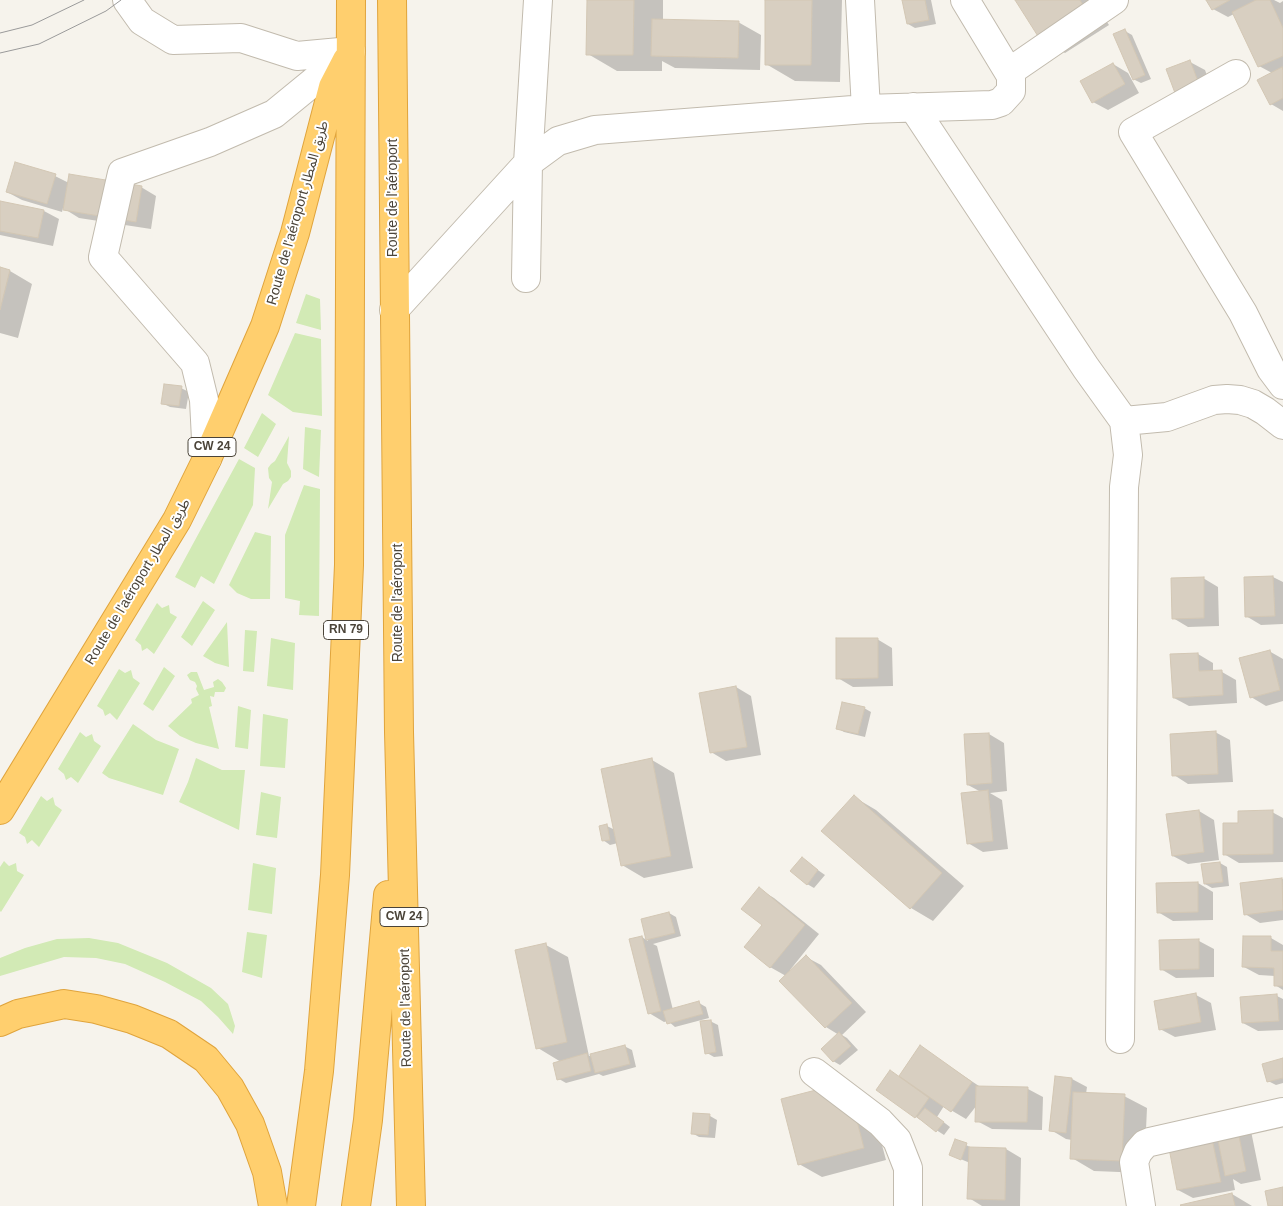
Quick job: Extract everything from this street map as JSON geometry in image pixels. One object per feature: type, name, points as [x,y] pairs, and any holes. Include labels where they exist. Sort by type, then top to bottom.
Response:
[{"type":"highway","name":"Route de l'aéroport طريق المطار","points":[[0,810],[177,520],[207,459],[265,326],[295,233],[333,88],[351,52],[352,0]]},
{"type":"highway","name":"Route de l'aéroport","points":[[392,0],[399,732],[411,1206]]},
{"type":"highway","name":"RN 79","points":[[301,1206],[319,1071],[335,875],[349,565],[351,52]]},
{"type":"highway","points":[[356,1206],[368,1120],[378,1017],[399,732]]},
{"type":"highway","points":[[0,1022],[18,1014],[64,1004],[96,1009],[132,1019],[169,1034],[206,1059],[230,1088],[250,1124],[267,1172],[273,1206]]},
{"type":"street","points":[[127,0],[142,21],[173,40],[241,38],[297,56],[351,52]]},
{"type":"street","points":[[526,278],[528,162],[538,0]]},
{"type":"street","points":[[860,0],[866,109]]},
{"type":"street","points":[[394,310],[528,162],[558,141],[595,130],[866,109],[997,103],[1005,99],[1011,91],[1012,81],[1009,72],[965,0]]},
{"type":"street","points":[[1009,72],[1114,0]]},
{"type":"street","points":[[207,459],[204,400],[195,363],[103,257],[122,173],[210,142],[274,114],[351,52]]},
{"type":"street","points":[[1236,74],[1133,132],[1279,372]]},
{"type":"street","points":[[913,107],[1086,368],[1124,421],[1128,455],[1124,487],[1120,1040]]},
{"type":"street","points":[[1124,421],[1167,417],[1214,400],[1227,399],[1253,404],[1283,425]]},
{"type":"street","points":[[814,1072],[880,1122],[897,1140],[908,1168],[908,1206]]},
{"type":"street","points":[[1141,1206],[1134,1162],[1138,1152],[1145,1144],[1283,1112]]},
{"type":"green space","points":[[306,294],[320,299],[321,330],[296,323]]},
{"type":"green space","points":[[295,333],[321,339],[322,416],[293,412],[268,395]]},
{"type":"green space","points":[[262,413],[276,424],[258,457],[244,448]]},
{"type":"green space","points":[[305,427],[321,430],[319,477],[303,469]]},
{"type":"green space","points":[[289,436],[287,463],[291,471],[291,477],[283,484],[268,509],[272,482],[269,478],[268,468],[275,461]]},
{"type":"green space","points":[[239,459],[255,468],[253,505],[214,584],[201,576],[195,588],[175,577]]},
{"type":"green space","points":[[304,485],[320,489],[319,616],[299,615],[300,601],[285,598],[285,535]]},
{"type":"green space","points":[[255,532],[271,536],[270,599],[251,599],[237,593],[229,585]]},
{"type":"green space","points":[[203,601],[215,610],[192,646],[181,637]]},
{"type":"green space","points":[[157,603],[162,608],[169,605],[170,613],[177,617],[154,654],[147,648],[142,651],[141,645],[135,640]]},
{"type":"green space","points":[[227,622],[229,667],[215,663],[203,656]]},
{"type":"green space","points":[[245,630],[257,631],[254,672],[243,671]]},
{"type":"green space","points":[[271,638],[295,643],[293,690],[267,686]]},
{"type":"green space","points":[[164,667],[175,676],[153,711],[143,704]]},
{"type":"green space","points":[[119,669],[125,673],[131,670],[133,678],[140,683],[117,720],[110,713],[105,716],[103,710],[97,706]]},
{"type":"green space","points":[[191,672],[197,672],[204,690],[214,687],[213,682],[218,679],[226,688],[224,692],[215,692],[214,697],[210,696],[212,706],[209,707],[219,749],[196,743],[180,736],[168,726],[192,703],[191,699],[199,695],[195,682],[190,680],[187,675]]},
{"type":"green space","points":[[238,706],[251,710],[248,749],[235,747]]},
{"type":"green space","points":[[263,714],[288,719],[285,768],[260,766]]},
{"type":"green space","points":[[133,724],[156,740],[179,749],[163,795],[109,778],[102,773]]},
{"type":"green space","points":[[80,732],[86,737],[92,734],[94,741],[101,746],[78,783],[71,777],[66,780],[64,774],[58,769]]},
{"type":"green space","points":[[196,758],[222,770],[245,770],[239,830],[179,802]]},
{"type":"green space","points":[[261,792],[281,797],[277,838],[256,835]]},
{"type":"green space","points":[[41,796],[47,801],[53,797],[55,805],[62,810],[39,847],[32,840],[27,844],[25,837],[19,833]]},
{"type":"green space","points":[[4,861],[9,866],[16,863],[17,871],[24,875],[1,912],[0,867]]},
{"type":"green space","points":[[253,863],[276,868],[272,914],[248,910]]},
{"type":"green space","points":[[247,932],[267,935],[262,978],[242,972]]},
{"type":"green space","points":[[89,938],[118,943],[167,963],[211,988],[228,1004],[235,1026],[233,1034],[201,1001],[125,964],[96,958],[64,957],[0,976],[0,958],[25,948],[57,939]]},
{"type":"building","points":[[587,0],[634,0],[633,55],[586,55]]},
{"type":"building","points":[[765,0],[812,0],[811,65],[765,65]]},
{"type":"building","points":[[902,0],[925,0],[929,20],[907,24]]},
{"type":"building","points":[[1015,0],[1080,0],[1087,12],[1041,41]]},
{"type":"building","points":[[1206,0],[1230,0],[1212,10]]},
{"type":"building","points":[[1256,0],[1270,0],[1283,28],[1283,56],[1258,67],[1232,12]]},
{"type":"building","points":[[652,19],[739,21],[738,58],[651,56]]},
{"type":"building","points":[[1125,29],[1145,75],[1133,80],[1113,34]]},
{"type":"building","points":[[1190,60],[1202,92],[1178,101],[1166,69]]},
{"type":"building","points":[[1113,63],[1125,84],[1092,103],[1080,81]]},
{"type":"building","points":[[1282,67],[1283,98],[1270,105],[1257,80]]},
{"type":"building","points":[[15,162],[56,174],[47,204],[6,192]]},
{"type":"building","points":[[69,174],[142,186],[136,222],[63,210]]},
{"type":"building","points":[[0,201],[44,210],[38,238],[0,231]]},
{"type":"building","points":[[0,267],[10,270],[0,310]]},
{"type":"building","points":[[164,384],[182,386],[179,406],[161,404]]},
{"type":"building","points":[[1273,576],[1275,616],[1245,617],[1244,577]]},
{"type":"building","points":[[1204,577],[1204,618],[1172,619],[1171,578]]},
{"type":"building","points":[[836,638],[878,638],[878,678],[836,679]]},
{"type":"building","points":[[1270,650],[1280,690],[1250,698],[1239,658]]},
{"type":"building","points":[[1198,653],[1199,671],[1222,670],[1223,695],[1173,698],[1170,654]]},
{"type":"building","points":[[736,686],[747,747],[710,753],[699,693]]},
{"type":"building","points":[[842,702],[865,707],[858,734],[836,729]]},
{"type":"building","points":[[1216,731],[1218,774],[1172,776],[1170,734]]},
{"type":"building","points":[[989,733],[992,783],[967,785],[964,734]]},
{"type":"building","points":[[652,758],[671,856],[621,866],[601,769]]},
{"type":"building","points":[[988,790],[993,841],[967,844],[961,793]]},
{"type":"building","points":[[854,795],[942,873],[910,909],[821,831]]},
{"type":"building","points":[[1199,810],[1204,852],[1172,856],[1166,814]]},
{"type":"building","points":[[1273,810],[1273,854],[1223,855],[1223,823],[1238,823],[1238,811]]},
{"type":"building","points":[[607,824],[610,840],[602,841],[599,826]]},
{"type":"building","points":[[802,857],[818,870],[807,885],[790,871]]},
{"type":"building","points":[[1220,862],[1223,882],[1204,884],[1201,864]]},
{"type":"building","points":[[1282,878],[1283,910],[1244,915],[1240,883]]},
{"type":"building","points":[[1198,882],[1198,912],[1157,913],[1156,883]]},
{"type":"building","points":[[759,887],[805,925],[770,968],[744,947],[762,925],[741,909]]},
{"type":"building","points":[[669,912],[675,933],[646,940],[641,919]]},
{"type":"building","points":[[642,936],[661,1011],[648,1014],[629,939]]},
{"type":"building","points":[[1243,936],[1271,936],[1271,951],[1283,951],[1283,986],[1274,986],[1274,968],[1242,967]]},
{"type":"building","points":[[1199,939],[1199,969],[1160,970],[1159,940]]},
{"type":"building","points":[[546,943],[567,1042],[536,1049],[515,950]]},
{"type":"building","points":[[806,955],[852,1003],[825,1028],[779,981]]},
{"type":"building","points":[[1196,993],[1201,1022],[1159,1030],[1154,1001]]},
{"type":"building","points":[[1277,994],[1279,1021],[1242,1023],[1240,997]]},
{"type":"building","points":[[699,1001],[703,1014],[667,1024],[663,1011]]},
{"type":"building","points":[[711,1020],[716,1052],[705,1054],[700,1021]]},
{"type":"building","points":[[839,1032],[851,1046],[833,1062],[821,1049]]},
{"type":"building","points":[[625,1045],[630,1064],[595,1073],[590,1054]]},
{"type":"building","points":[[920,1045],[972,1082],[951,1112],[899,1076]]},
{"type":"building","points":[[587,1053],[591,1071],[557,1080],[553,1063]]},
{"type":"building","points":[[1283,1058],[1283,1078],[1267,1082],[1262,1064]]},
{"type":"building","points":[[890,1070],[929,1098],[915,1118],[876,1090]]},
{"type":"building","points":[[1055,1076],[1072,1078],[1066,1133],[1049,1131]]},
{"type":"building","points":[[847,1082],[864,1148],[798,1165],[781,1099]]},
{"type":"building","points":[[976,1086],[1028,1087],[1027,1122],[975,1122]]},
{"type":"building","points":[[1073,1092],[1125,1094],[1122,1161],[1070,1159]]},
{"type":"building","points":[[925,1108],[944,1122],[936,1132],[917,1117]]},
{"type":"building","points":[[693,1113],[710,1114],[708,1135],[691,1134]]},
{"type":"building","points":[[1236,1121],[1246,1171],[1225,1176],[1215,1125]]},
{"type":"building","points":[[1210,1129],[1221,1182],[1177,1190],[1167,1138]]},
{"type":"building","points":[[955,1139],[967,1143],[961,1160],[949,1155]]},
{"type":"building","points":[[969,1147],[1006,1148],[1005,1200],[967,1199]]},
{"type":"building","points":[[1283,1187],[1283,1206],[1268,1206],[1265,1191]]},
{"type":"building","points":[[1232,1193],[1235,1206],[1180,1205]]},
{"type":"tram line","points":[[0,33],[32,25],[84,0]]},
{"type":"tram line","points":[[0,53],[39,44],[106,11],[121,0]]}]
